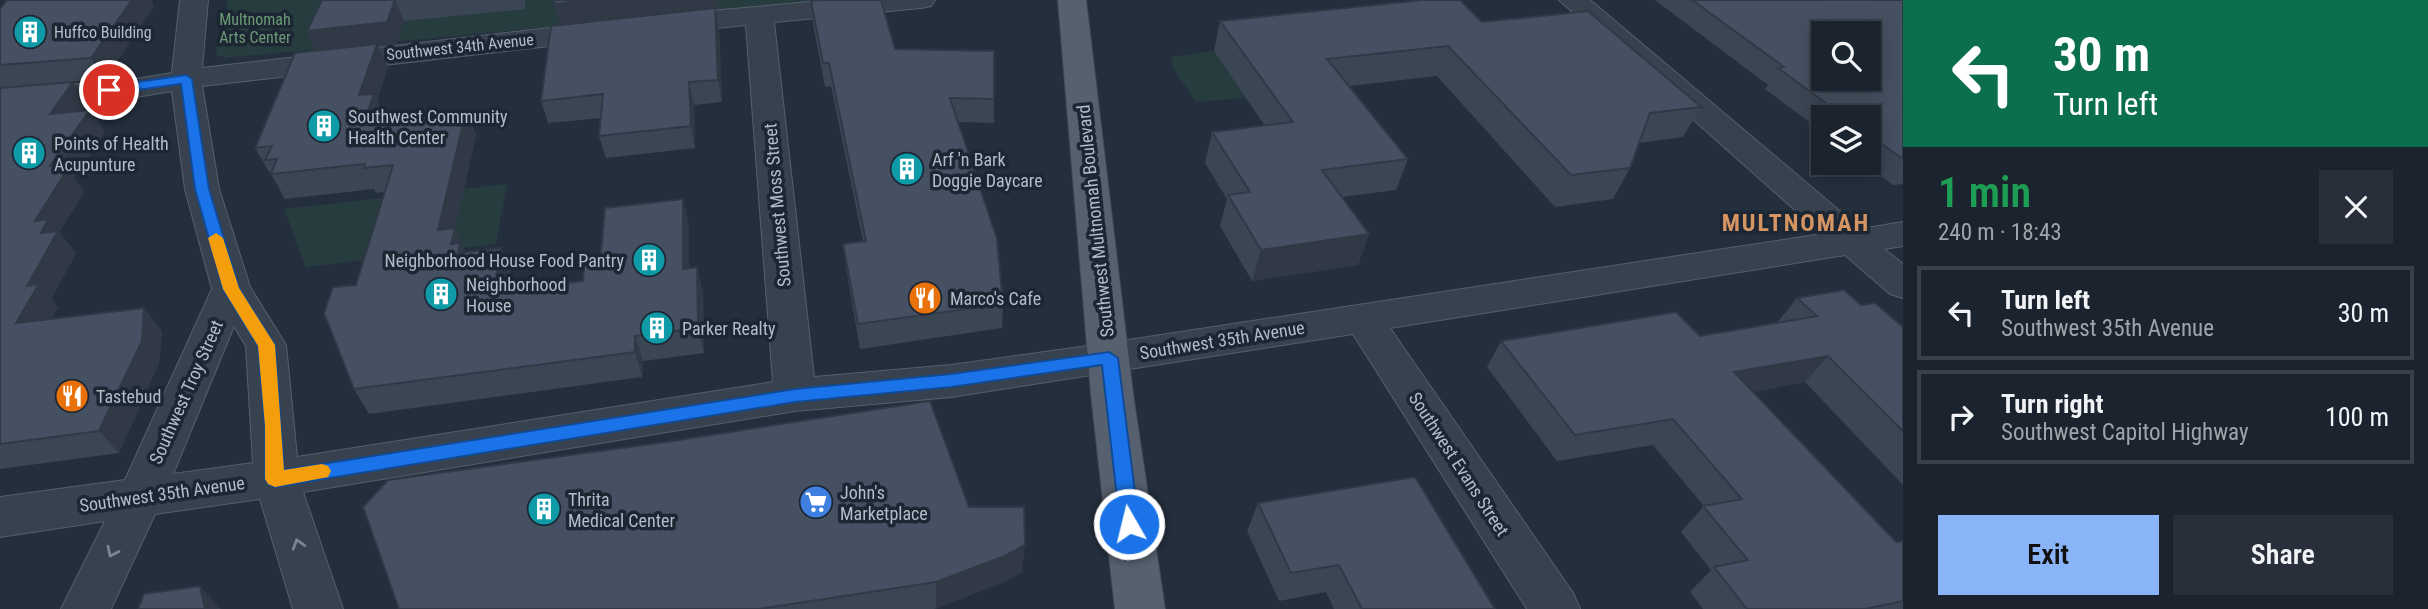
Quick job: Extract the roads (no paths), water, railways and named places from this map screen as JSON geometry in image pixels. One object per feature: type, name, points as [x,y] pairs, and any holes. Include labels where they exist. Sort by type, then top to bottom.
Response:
[{"type":"main road","name":"Southwest Multnomah Boulevard","points":[[1072,0],[1109,358],[1140,609]]},
{"type":"street","points":[[194,0],[186,79],[202,189],[231,289],[267,345],[274,426],[275,479],[318,609]]},
{"type":"street","name":"Southwest 34th Avenue","points":[[0,100],[136,88],[236,71],[759,14],[921,0]]},
{"type":"street","points":[[1579,3],[1903,285]]},
{"type":"street","name":"Southwest Moss Street","points":[[759,14],[795,395]]},
{"type":"street","name":"Southwest 35th Avenue","points":[[0,517],[275,479],[795,395],[951,381],[1109,358],[1903,234]]},
{"type":"street","name":"Southwest Troy Street","points":[[86,609],[140,497],[231,289]]},
{"type":"street","name":"Southwest Evans Street","points":[[1363,318],[1555,609]]},
{"type":"place","name":"Huffco Building","points":[[30,32]]},
{"type":"place","name":"Southwest Community Health Center","points":[[324,126]]},
{"type":"place","name":"Points of Health Acupunture","points":[[29,153]]},
{"type":"place","name":"Arf 'n Bark Doggie Daycare","points":[[907,169]]},
{"type":"place","name":"Neighborhood House Food Pantry","points":[[649,260]]},
{"type":"place","name":"Neighborhood House","points":[[441,294]]},
{"type":"place","name":"Marco's Cafe","points":[[925,298]]},
{"type":"place","name":"Parker Realty","points":[[657,328]]},
{"type":"place","name":"Tastebud","points":[[72,396]]},
{"type":"place","name":"John's Marketplace","points":[[816,502]]},
{"type":"place","name":"Thrita Medical Center","points":[[544,509]]},
{"type":"district","name":"MULTNOMAH","points":[[1796,223]]},
{"type":"park label","name":"Multnomah Arts Center","points":[[255,28]]}]
